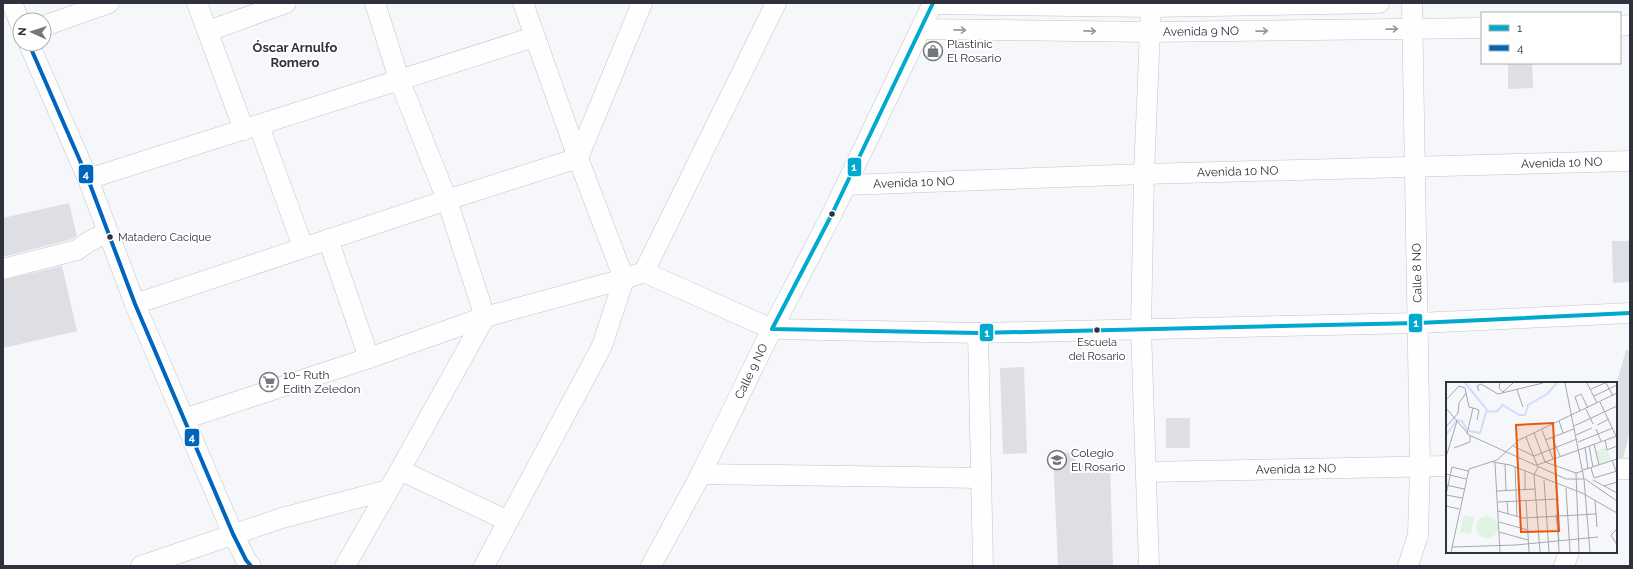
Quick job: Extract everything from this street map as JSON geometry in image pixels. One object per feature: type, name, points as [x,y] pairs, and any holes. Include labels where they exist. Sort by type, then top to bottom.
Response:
[{"type":"street","points":[[52,23],[109,3]]},
{"type":"street","points":[[197,3],[303,247]]},
{"type":"street","points":[[208,31],[286,3]]},
{"type":"street","points":[[345,566],[486,317],[447,200],[399,79],[375,3]]},
{"type":"street","points":[[484,566],[602,346],[624,279],[578,158],[523,3]]},
{"type":"street","points":[[135,304],[303,247],[578,158],[642,3]]},
{"type":"street","points":[[644,272],[776,3]]},
{"type":"street","points":[[933,3],[1151,7],[1379,3]]},
{"type":"street","name":"Calle 9 NO","points":[[651,566],[701,474],[772,328],[846,185],[933,3]]},
{"type":"street","name":"Calle 8 NO","points":[[1408,566],[1418,535],[1420,465],[1412,3]]},
{"type":"street","points":[[1149,566],[1141,329],[1144,174],[1151,7]]},
{"type":"street","name":"Avenida 9 NO","points":[[921,29],[1150,32],[1481,28]]},
{"type":"street","points":[[88,179],[534,37]]},
{"type":"street","points":[[32,52],[88,179],[135,304],[233,534],[250,566]]},
{"type":"street","name":"Avenida 10 NO","points":[[846,185],[1144,174],[1630,161]]},
{"type":"street","points":[[3,269],[77,250],[90,241],[108,232]]},
{"type":"street","points":[[328,239],[369,358]]},
{"type":"street","points":[[184,419],[369,358],[486,317],[624,279],[644,272],[772,328],[978,333],[1418,323],[1630,313]]},
{"type":"street","points":[[978,333],[983,566]]},
{"type":"street","name":"Avenida 12 NO","points":[[1146,472],[1420,465],[1446,466]]},
{"type":"street","points":[[1617,468],[1630,469]]},
{"type":"street","points":[[400,470],[508,521]]},
{"type":"street","points":[[701,474],[981,478]]},
{"type":"street","points":[[141,566],[282,518],[388,490]]},
{"type":"street","points":[[1564,566],[1569,553]]},
{"type":"building","points":[[1508,64],[1532,64],[1533,88],[1508,89]]},
{"type":"building","points":[[69,203],[77,236],[72,239],[3,257],[3,218]]},
{"type":"building","points":[[1612,241],[1630,241],[1630,282],[1613,283]]},
{"type":"building","points":[[62,266],[77,331],[3,348],[3,280]]},
{"type":"building","points":[[1626,350],[1630,351],[1630,432],[1623,458],[1617,458],[1617,382]]},
{"type":"building","points":[[1024,367],[1027,453],[1003,454],[1000,368]]},
{"type":"building","points":[[1166,418],[1190,418],[1190,448],[1166,448]]},
{"type":"building","points":[[1074,452],[1075,466],[1110,464],[1113,566],[1058,566],[1053,453]]},
{"type":"transit line","name":"1","points":[[772,329],[832,214],[933,3]]},
{"type":"transit line","name":"4","points":[[32,52],[88,179],[135,304],[233,534],[246,560],[251,566]]},
{"type":"transit line","name":"1","points":[[772,329],[978,333],[1418,323],[1630,313]]},
{"type":"place","name":"Plastinic El Rosario","points":[[933,51]]},
{"type":"place","name":"Matadero Cacique","points":[[110,237]]},
{"type":"place","name":"Escuela del Rosario","points":[[1097,330]]},
{"type":"place","name":"10- Ruth Edith Zeledon","points":[[269,382]]},
{"type":"place","name":"Colegio El Rosario","points":[[1057,460]]},
{"type":"district","name":"Óscar Arnulfo Romero","points":[[295,54]]}]
